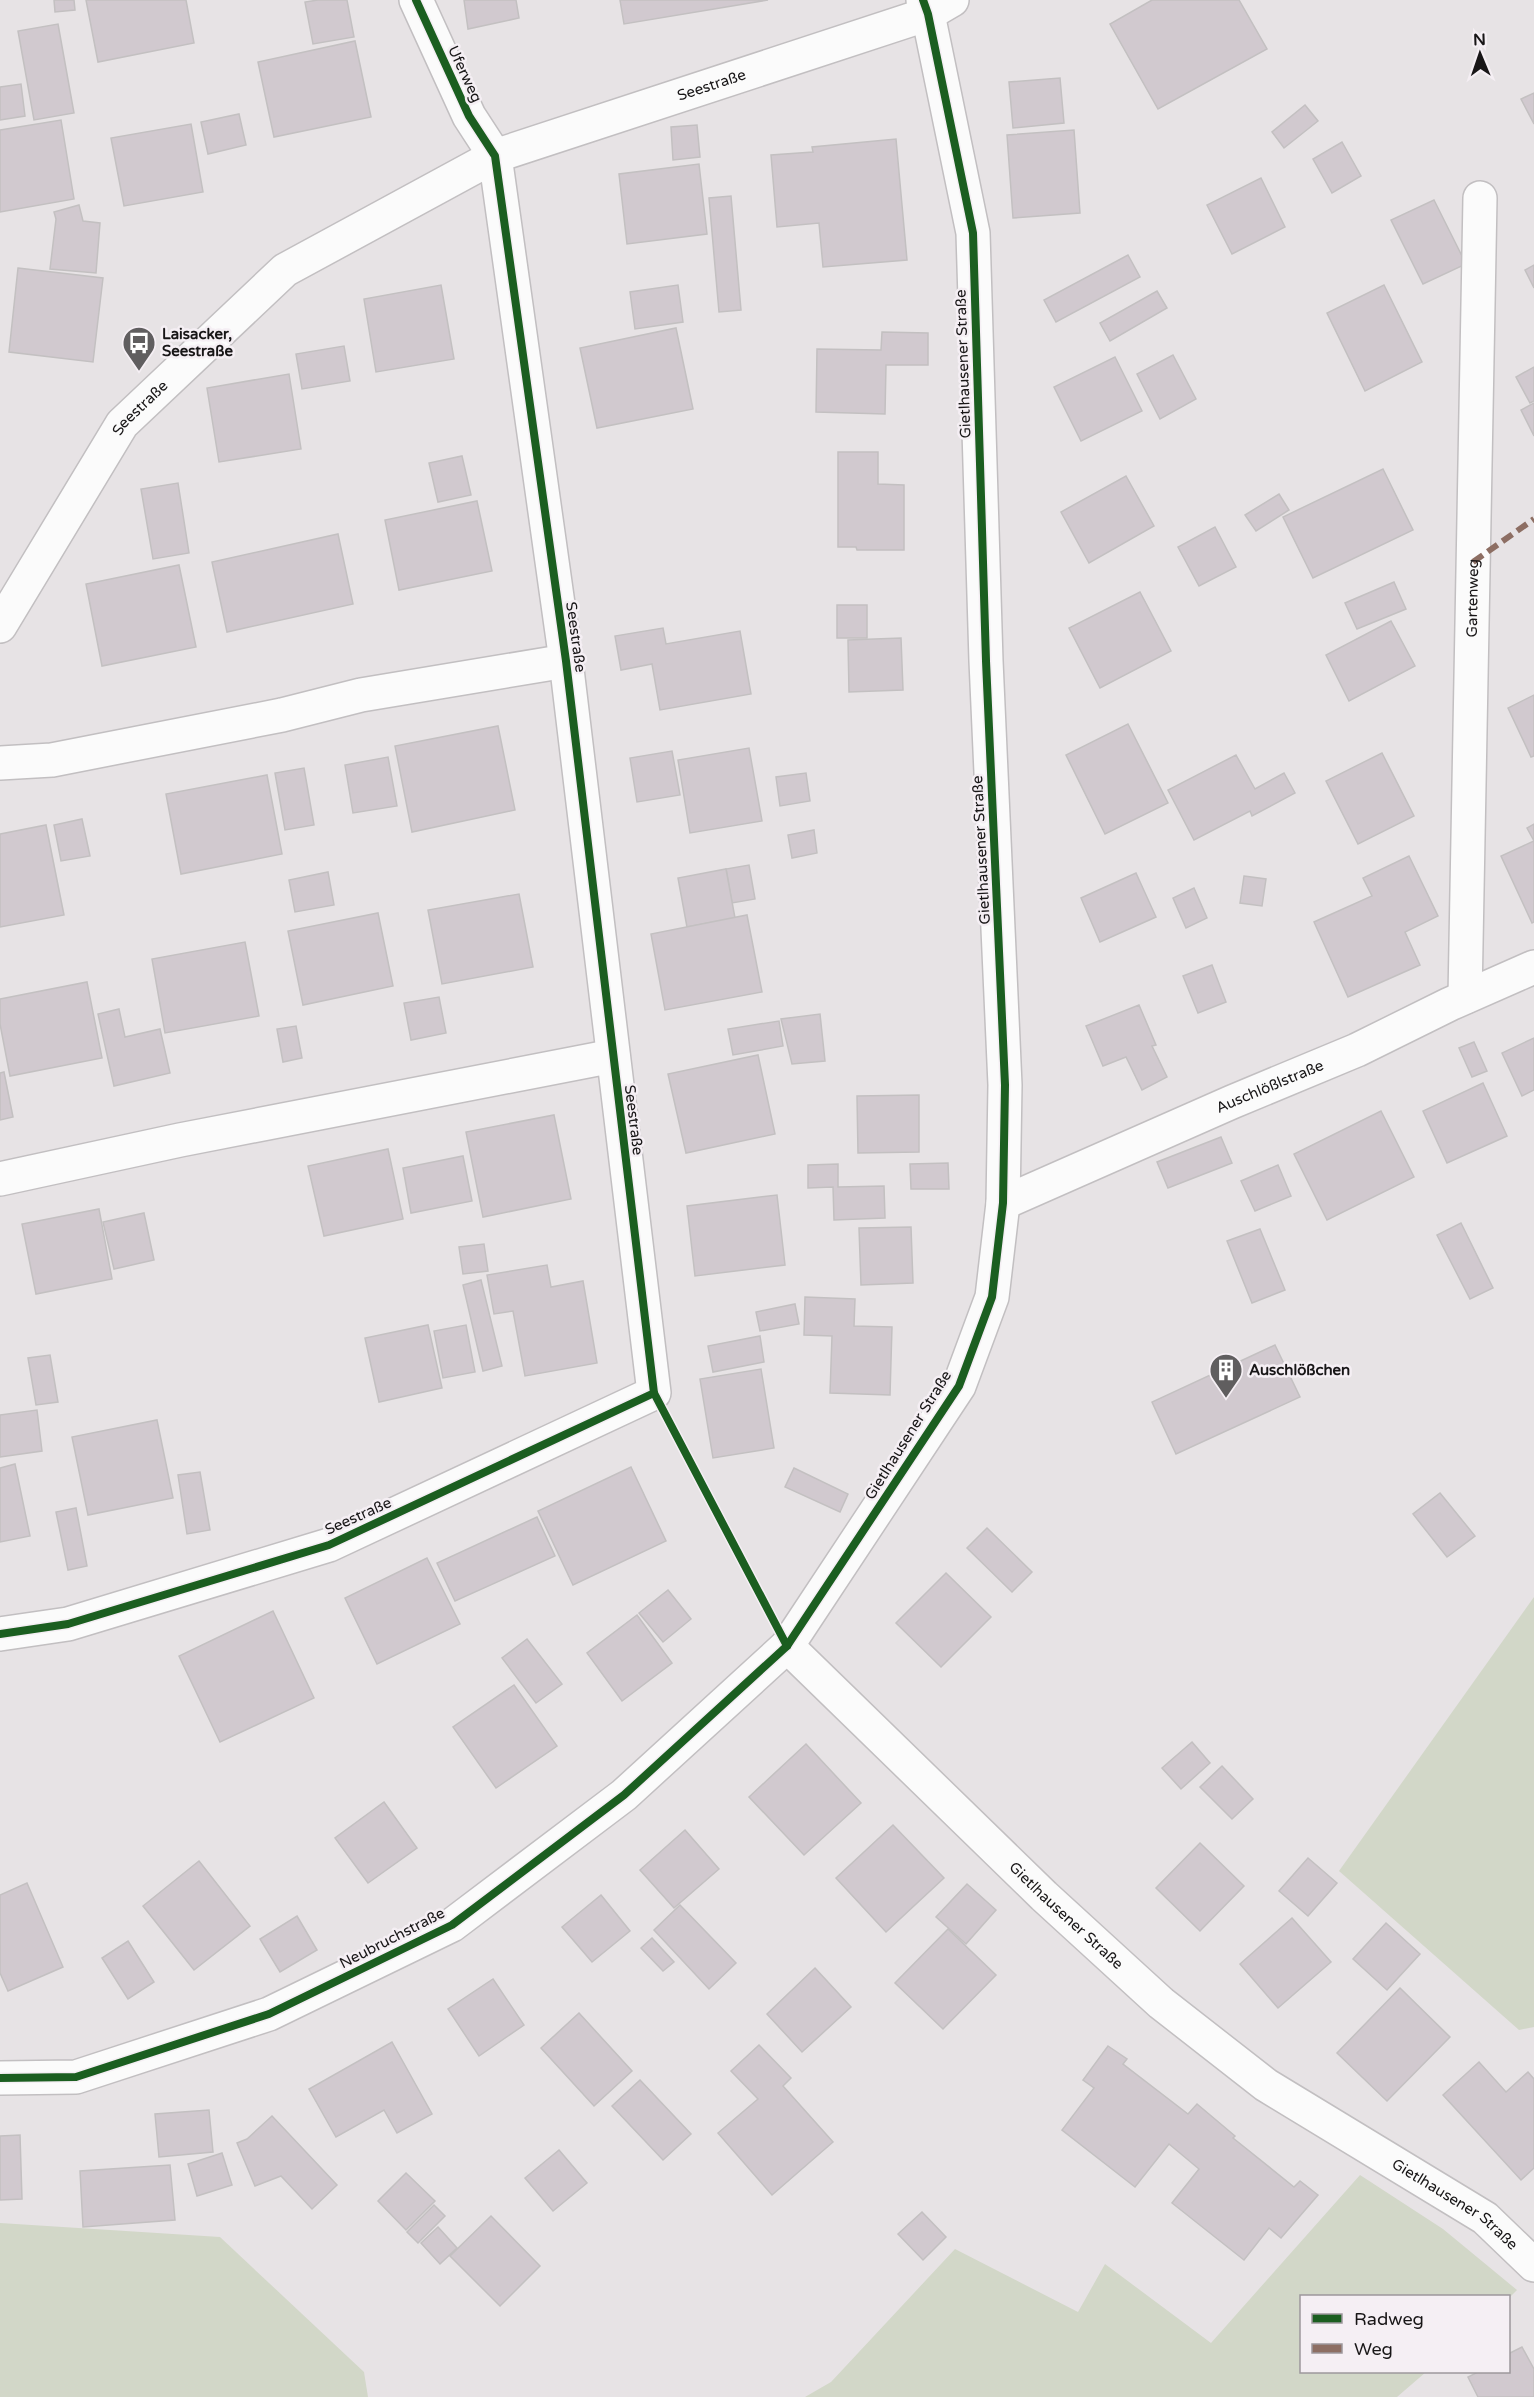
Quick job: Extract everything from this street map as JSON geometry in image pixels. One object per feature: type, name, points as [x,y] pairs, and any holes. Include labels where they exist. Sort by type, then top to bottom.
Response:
[{"type":"street","name":"Uferweg","points":[[416,0],[469,116],[495,156]]},
{"type":"street","name":"Seestraße","points":[[0,626],[122,424],[285,270],[495,156],[934,5]]},
{"type":"street","name":"Gietlhausener Straße","points":[[934,5],[973,233],[986,652],[1005,1084],[1003,1203],[992,1297],[959,1386],[787,1646],[1044,1896],[1161,2003],[1266,2085],[1485,2218],[1534,2265]]},
{"type":"street","name":"Seestraße","points":[[0,1634],[68,1624],[329,1545],[654,1393],[566,661],[495,156]]},
{"type":"street","name":"Gartenweg","points":[[1465,997],[1480,198]]},
{"type":"street","name":"Seestraße","points":[[0,763],[52,760],[282,715],[361,695],[566,661]]},
{"type":"street","name":"Auschlößlstraße","points":[[1003,1203],[1232,1102],[1357,1050],[1465,997],[1534,967]]},
{"type":"street","points":[[0,1179],[180,1140],[613,1056]]},
{"type":"street","name":"Neubruchstraße","points":[[0,2078],[76,2077],[269,2014],[452,1925],[624,1795],[787,1646]]},
{"type":"green space","points":[[1534,1597],[1534,2027],[1519,2030],[1339,1871]]},
{"type":"green space","points":[[1360,2175],[1443,2229],[1517,2290],[1510,2297],[1510,2295],[1300,2295],[1300,2373],[1425,2373],[1397,2397],[805,2397],[831,2382],[955,2249],[1078,2312],[1105,2264],[1211,2343]]},
{"type":"green space","points":[[0,2223],[220,2237],[364,2372],[368,2397],[0,2397]]},
{"type":"building","points":[[54,0],[74,0],[75,10],[55,12]]},
{"type":"building","points":[[86,0],[186,0],[194,43],[98,62]]},
{"type":"building","points":[[347,0],[354,37],[313,44],[305,2]]},
{"type":"building","points":[[464,0],[516,0],[519,18],[468,29]]},
{"type":"building","points":[[620,0],[768,0],[624,24]]},
{"type":"building","points":[[1152,0],[1239,0],[1267,49],[1158,109],[1110,24]]},
{"type":"building","points":[[58,24],[74,113],[34,120],[18,31]]},
{"type":"building","points":[[355,41],[371,117],[274,137],[258,62]]},
{"type":"building","points":[[1060,78],[1064,123],[1013,128],[1009,82]]},
{"type":"building","points":[[21,84],[25,116],[0,120],[0,87]]},
{"type":"building","points":[[1534,93],[1534,124],[1521,99]]},
{"type":"building","points":[[1305,105],[1318,121],[1284,148],[1272,132]]},
{"type":"building","points":[[239,114],[246,145],[208,154],[201,122]]},
{"type":"building","points":[[61,120],[74,199],[0,212],[0,130]]},
{"type":"building","points":[[191,124],[203,192],[124,206],[111,138]]},
{"type":"building","points":[[697,125],[700,157],[673,160],[671,127]]},
{"type":"building","points":[[1074,130],[1080,213],[1013,218],[1007,135]]},
{"type":"building","points":[[896,139],[907,260],[823,267],[819,223],[777,227],[771,155],[813,152],[812,147]]},
{"type":"building","points":[[1342,142],[1361,176],[1332,193],[1313,159]]},
{"type":"building","points":[[699,164],[707,234],[627,244],[619,174]]},
{"type":"building","points":[[1261,178],[1285,227],[1232,254],[1207,205]]},
{"type":"building","points":[[731,196],[741,310],[719,312],[709,198]]},
{"type":"building","points":[[1434,200],[1466,264],[1423,284],[1391,220]]},
{"type":"building","points":[[79,205],[83,221],[100,223],[96,273],[50,269],[56,219],[54,212]]},
{"type":"building","points":[[1128,255],[1140,277],[1056,322],[1044,300]]},
{"type":"building","points":[[1534,265],[1534,288],[1525,270]]},
{"type":"building","points":[[18,268],[103,278],[93,362],[9,352]]},
{"type":"building","points":[[441,285],[454,359],[376,372],[364,299]]},
{"type":"building","points":[[678,285],[683,322],[635,329],[630,292]]},
{"type":"building","points":[[1384,285],[1422,362],[1365,391],[1327,313]]},
{"type":"building","points":[[1157,291],[1167,308],[1110,341],[1100,323]]},
{"type":"building","points":[[676,328],[693,409],[597,428],[580,348]]},
{"type":"building","points":[[882,332],[928,333],[928,365],[886,365],[885,414],[816,412],[817,349],[881,350]]},
{"type":"building","points":[[344,346],[350,381],[302,389],[296,354]]},
{"type":"building","points":[[1173,355],[1196,399],[1160,419],[1137,374]]},
{"type":"building","points":[[1115,357],[1142,411],[1081,441],[1054,387]]},
{"type":"building","points":[[1534,367],[1534,401],[1530,403],[1516,377]]},
{"type":"building","points":[[289,374],[301,449],[219,462],[207,388]]},
{"type":"building","points":[[1534,403],[1534,436],[1521,410]]},
{"type":"building","points":[[838,452],[878,452],[878,484],[904,485],[904,550],[857,550],[856,547],[838,547]]},
{"type":"building","points":[[462,456],[471,495],[438,502],[429,463]]},
{"type":"building","points":[[1383,469],[1413,530],[1313,578],[1283,517]]},
{"type":"building","points":[[1126,476],[1154,526],[1089,563],[1061,512]]},
{"type":"building","points":[[178,483],[189,553],[153,559],[141,489]]},
{"type":"building","points":[[1279,494],[1289,510],[1256,531],[1245,515]]},
{"type":"building","points":[[477,501],[492,571],[399,590],[385,520]]},
{"type":"building","points":[[1215,527],[1236,567],[1199,586],[1178,547]]},
{"type":"building","points":[[338,534],[353,604],[227,632],[212,562]]},
{"type":"building","points":[[179,565],[196,647],[102,666],[86,584]]},
{"type":"building","points":[[1394,582],[1406,609],[1357,629],[1345,603]]},
{"type":"building","points":[[1140,592],[1171,651],[1100,688],[1069,628]]},
{"type":"building","points":[[837,605],[867,605],[867,638],[837,638]]},
{"type":"building","points":[[1391,621],[1415,666],[1349,701],[1326,655]]},
{"type":"building","points":[[663,628],[666,644],[740,631],[751,694],[660,710],[652,664],[621,670],[615,636]]},
{"type":"building","points":[[901,638],[903,690],[849,692],[848,640]]},
{"type":"building","points":[[1534,695],[1534,756],[1531,757],[1508,708]]},
{"type":"building","points":[[1128,724],[1168,803],[1105,834],[1066,755]]},
{"type":"building","points":[[498,726],[515,810],[412,832],[395,746]]},
{"type":"building","points":[[749,748],[762,821],[690,833],[678,760]]},
{"type":"building","points":[[672,751],[680,795],[637,802],[630,758]]},
{"type":"building","points":[[1382,753],[1414,816],[1358,844],[1326,781]]},
{"type":"building","points":[[1236,755],[1255,789],[1284,773],[1295,793],[1252,816],[1250,811],[1194,840],[1168,790]]},
{"type":"building","points":[[388,757],[397,806],[353,813],[345,765]]},
{"type":"building","points":[[304,768],[314,825],[285,830],[275,773]]},
{"type":"building","points":[[806,773],[810,801],[780,806],[776,777]]},
{"type":"building","points":[[267,775],[282,854],[181,874],[166,794]]},
{"type":"building","points":[[82,819],[90,856],[61,861],[54,825]]},
{"type":"building","points":[[1534,824],[1534,841],[1527,828]]},
{"type":"building","points":[[46,825],[64,915],[0,927],[0,834]]},
{"type":"building","points":[[814,830],[817,853],[792,858],[788,835]]},
{"type":"building","points":[[1534,841],[1534,922],[1532,923],[1501,856]]},
{"type":"building","points":[[1409,856],[1438,916],[1405,932],[1420,965],[1348,997],[1314,922],[1372,896],[1363,878]]},
{"type":"building","points":[[749,865],[755,899],[732,903],[726,869]]},
{"type":"building","points":[[726,869],[735,918],[687,927],[678,878]]},
{"type":"building","points":[[328,872],[334,905],[295,912],[289,880]]},
{"type":"building","points":[[1136,873],[1156,917],[1100,942],[1081,898]]},
{"type":"building","points":[[1244,876],[1266,879],[1262,906],[1240,903]]},
{"type":"building","points":[[1194,888],[1207,918],[1186,928],[1173,898]]},
{"type":"building","points":[[519,894],[533,967],[442,984],[428,910]]},
{"type":"building","points":[[378,913],[393,986],[303,1005],[288,931]]},
{"type":"building","points":[[747,915],[762,992],[665,1010],[651,934]]},
{"type":"building","points":[[245,942],[259,1016],[165,1033],[152,959]]},
{"type":"building","points":[[1212,965],[1226,1002],[1198,1013],[1183,976]]},
{"type":"building","points":[[87,982],[102,1058],[10,1076],[0,1024],[0,999]]},
{"type":"building","points":[[439,997],[446,1033],[411,1040],[404,1003]]},
{"type":"building","points":[[1139,1005],[1156,1045],[1152,1046],[1167,1077],[1142,1090],[1126,1057],[1103,1066],[1086,1026]]},
{"type":"building","points":[[119,1009],[125,1037],[160,1029],[170,1073],[114,1086],[98,1014]]},
{"type":"building","points":[[820,1014],[825,1061],[792,1064],[781,1019]]},
{"type":"building","points":[[779,1021],[783,1046],[733,1055],[728,1029]]},
{"type":"building","points":[[296,1026],[302,1058],[283,1062],[277,1029]]},
{"type":"building","points":[[1534,1038],[1534,1090],[1522,1096],[1502,1053]]},
{"type":"building","points":[[1474,1042],[1487,1071],[1472,1077],[1459,1048]]},
{"type":"building","points":[[758,1055],[775,1134],[686,1153],[668,1074]]},
{"type":"building","points":[[4,1072],[13,1117],[0,1120],[0,1073]]},
{"type":"building","points":[[1483,1083],[1507,1136],[1447,1163],[1423,1111]]},
{"type":"building","points":[[919,1095],[919,1152],[858,1153],[857,1096]]},
{"type":"building","points":[[1381,1111],[1414,1177],[1327,1220],[1294,1154]]},
{"type":"building","points":[[554,1115],[571,1199],[483,1217],[466,1132]]},
{"type":"building","points":[[1221,1137],[1232,1163],[1168,1188],[1157,1162]]},
{"type":"building","points":[[388,1149],[403,1219],[324,1236],[308,1166]]},
{"type":"building","points":[[463,1156],[472,1201],[411,1213],[403,1168]]},
{"type":"building","points":[[948,1163],[949,1189],[911,1189],[910,1164]]},
{"type":"building","points":[[838,1164],[838,1187],[884,1186],[885,1218],[834,1220],[833,1187],[808,1188],[808,1165]]},
{"type":"building","points":[[1278,1165],[1291,1196],[1255,1211],[1241,1181]]},
{"type":"building","points":[[777,1195],[785,1265],[695,1276],[687,1206]]},
{"type":"building","points":[[99,1209],[112,1279],[36,1294],[22,1224]]},
{"type":"building","points":[[144,1213],[154,1260],[114,1269],[103,1222]]},
{"type":"building","points":[[1461,1223],[1493,1288],[1470,1299],[1437,1235]]},
{"type":"building","points":[[911,1227],[913,1283],[861,1285],[859,1228]]},
{"type":"building","points":[[1260,1229],[1285,1290],[1252,1303],[1227,1241]]},
{"type":"building","points":[[484,1244],[488,1271],[463,1274],[459,1247]]},
{"type":"building","points":[[547,1265],[551,1287],[583,1281],[597,1363],[525,1376],[513,1311],[494,1314],[487,1275]]},
{"type":"building","points":[[481,1280],[502,1366],[483,1371],[463,1285]]},
{"type":"building","points":[[805,1297],[855,1299],[854,1326],[892,1327],[890,1395],[830,1393],[832,1336],[804,1335]]},
{"type":"building","points":[[795,1304],[799,1324],[760,1331],[756,1312]]},
{"type":"building","points":[[428,1325],[442,1388],[379,1402],[365,1338]]},
{"type":"building","points":[[466,1325],[475,1372],[443,1378],[434,1331]]},
{"type":"building","points":[[760,1336],[764,1362],[713,1372],[708,1346]]},
{"type":"building","name":"Auschlößchen","points":[[1275,1345],[1300,1397],[1176,1454],[1152,1402]]},
{"type":"building","points":[[50,1355],[58,1402],[36,1405],[28,1358]]},
{"type":"building","points":[[761,1369],[774,1448],[713,1458],[700,1379]]},
{"type":"building","points":[[37,1410],[42,1451],[0,1457],[0,1415]]},
{"type":"building","points":[[157,1420],[173,1498],[88,1515],[72,1437]]},
{"type":"building","points":[[15,1464],[30,1536],[0,1542],[0,1468]]},
{"type":"building","points":[[631,1467],[666,1541],[573,1585],[538,1511]]},
{"type":"building","points":[[794,1468],[848,1494],[840,1512],[785,1487]]},
{"type":"building","points":[[200,1472],[210,1530],[187,1534],[178,1475]]},
{"type":"building","points":[[1440,1493],[1475,1536],[1447,1557],[1413,1514]]},
{"type":"building","points":[[76,1508],[87,1566],[68,1570],[56,1512]]},
{"type":"building","points":[[537,1517],[555,1556],[455,1601],[437,1563]]},
{"type":"building","points":[[987,1528],[1032,1572],[1012,1592],[967,1548]]},
{"type":"building","points":[[427,1558],[460,1624],[377,1664],[345,1598]]},
{"type":"building","points":[[946,1573],[991,1617],[941,1667],[896,1623]]},
{"type":"building","points":[[668,1590],[691,1619],[663,1642],[639,1613]]},
{"type":"building","points":[[273,1611],[314,1698],[220,1742],[179,1656]]},
{"type":"building","points":[[637,1615],[672,1663],[622,1701],[587,1653]]},
{"type":"building","points":[[527,1639],[562,1684],[536,1703],[502,1658]]},
{"type":"building","points":[[514,1685],[557,1746],[496,1788],[453,1727]]},
{"type":"building","points":[[1192,1742],[1210,1763],[1181,1789],[1162,1768]]},
{"type":"building","points":[[806,1744],[861,1803],[804,1855],[749,1797]]},
{"type":"building","points":[[1222,1766],[1253,1799],[1232,1819],[1200,1787]]},
{"type":"building","points":[[384,1802],[417,1848],[368,1883],[335,1838]]},
{"type":"building","points":[[893,1825],[944,1878],[886,1932],[836,1878]]},
{"type":"building","points":[[685,1830],[719,1869],[674,1908],[640,1870]]},
{"type":"building","points":[[1200,1843],[1244,1886],[1200,1931],[1156,1888]]},
{"type":"building","points":[[1308,1858],[1337,1883],[1308,1916],[1279,1891]]},
{"type":"building","points":[[199,1861],[250,1926],[194,1970],[143,1906]]},
{"type":"building","points":[[27,1883],[63,1967],[8,1991],[0,1973],[0,1895]]},
{"type":"building","points":[[967,1884],[996,1910],[966,1944],[936,1917]]},
{"type":"building","points":[[601,1895],[630,1931],[592,1962],[562,1927]]},
{"type":"building","points":[[680,1905],[736,1963],[709,1989],[654,1930]]},
{"type":"building","points":[[297,1916],[317,1950],[280,1972],[260,1939]]},
{"type":"building","points":[[1292,1918],[1331,1962],[1278,2008],[1240,1964]]},
{"type":"building","points":[[1386,1923],[1420,1954],[1387,1990],[1353,1959]]},
{"type":"building","points":[[948,1929],[996,1975],[943,2029],[895,1983]]},
{"type":"building","points":[[652,1938],[674,1962],[663,1971],[641,1948]]},
{"type":"building","points":[[128,1941],[154,1982],[128,1999],[102,1958]]},
{"type":"building","points":[[815,1968],[851,2007],[802,2052],[767,2014]]},
{"type":"building","points":[[493,1979],[524,2025],[479,2056],[448,2009]]},
{"type":"building","points":[[1400,1988],[1450,2037],[1387,2101],[1337,2053]]},
{"type":"building","points":[[579,2013],[632,2071],[594,2106],[541,2048]]},
{"type":"building","points":[[392,2042],[432,2114],[397,2133],[384,2110],[336,2137],[309,2089]]},
{"type":"building","points":[[759,2045],[791,2078],[783,2086],[833,2142],[772,2195],[718,2133],[758,2099],[731,2071]]},
{"type":"building","points":[[1108,2046],[1127,2059],[1123,2064],[1188,2114],[1197,2104],[1235,2136],[1233,2138],[1294,2187],[1300,2181],[1318,2195],[1281,2238],[1269,2228],[1244,2260],[1172,2203],[1199,2169],[1169,2144],[1135,2187],[1062,2130],[1094,2088],[1083,2080]]},
{"type":"building","points":[[1479,2062],[1506,2092],[1528,2072],[1534,2079],[1534,2168],[1521,2180],[1443,2095]]},
{"type":"building","points":[[640,2080],[691,2134],[663,2160],[612,2106]]},
{"type":"building","points":[[209,2110],[213,2152],[159,2157],[155,2114]]},
{"type":"building","points":[[272,2116],[337,2185],[312,2209],[281,2176],[255,2186],[237,2143],[247,2139]]},
{"type":"building","points":[[20,2135],[22,2199],[0,2200],[0,2136]]},
{"type":"building","points":[[559,2150],[587,2183],[553,2211],[525,2178]]},
{"type":"building","points":[[222,2153],[232,2185],[197,2196],[188,2164]]},
{"type":"building","points":[[170,2165],[175,2220],[83,2227],[80,2171]]},
{"type":"building","points":[[406,2173],[435,2201],[406,2230],[378,2201]]},
{"type":"building","points":[[434,2205],[445,2216],[418,2243],[407,2232]]},
{"type":"building","points":[[922,2212],[946,2237],[923,2260],[898,2234]]},
{"type":"building","points":[[491,2216],[540,2266],[500,2306],[450,2256]]},
{"type":"building","points":[[438,2227],[457,2248],[440,2264],[421,2243]]},
{"type":"building","points":[[1522,2347],[1534,2369],[1534,2397],[1478,2397],[1468,2377],[1476,2373],[1510,2373],[1510,2353]]},
{"type":"marked path","points":[[1473,562],[1534,519]]},
{"type":"cycle path","points":[[0,1634],[68,1624],[329,1545],[654,1393],[566,661],[495,156],[469,116],[416,0]]},
{"type":"cycle path","points":[[0,2078],[76,2077],[269,2014],[452,1925],[624,1795],[787,1646],[959,1386],[992,1297],[1003,1203],[1005,1085],[986,661],[973,233],[928,14],[923,0]]},
{"type":"cycle path","points":[[654,1393],[787,1646]]},
{"type":"place","name":"Laisacker, Seestraße","points":[[139,372]]},
{"type":"place","name":"Auschlößchen","points":[[1226,1399]]}]
